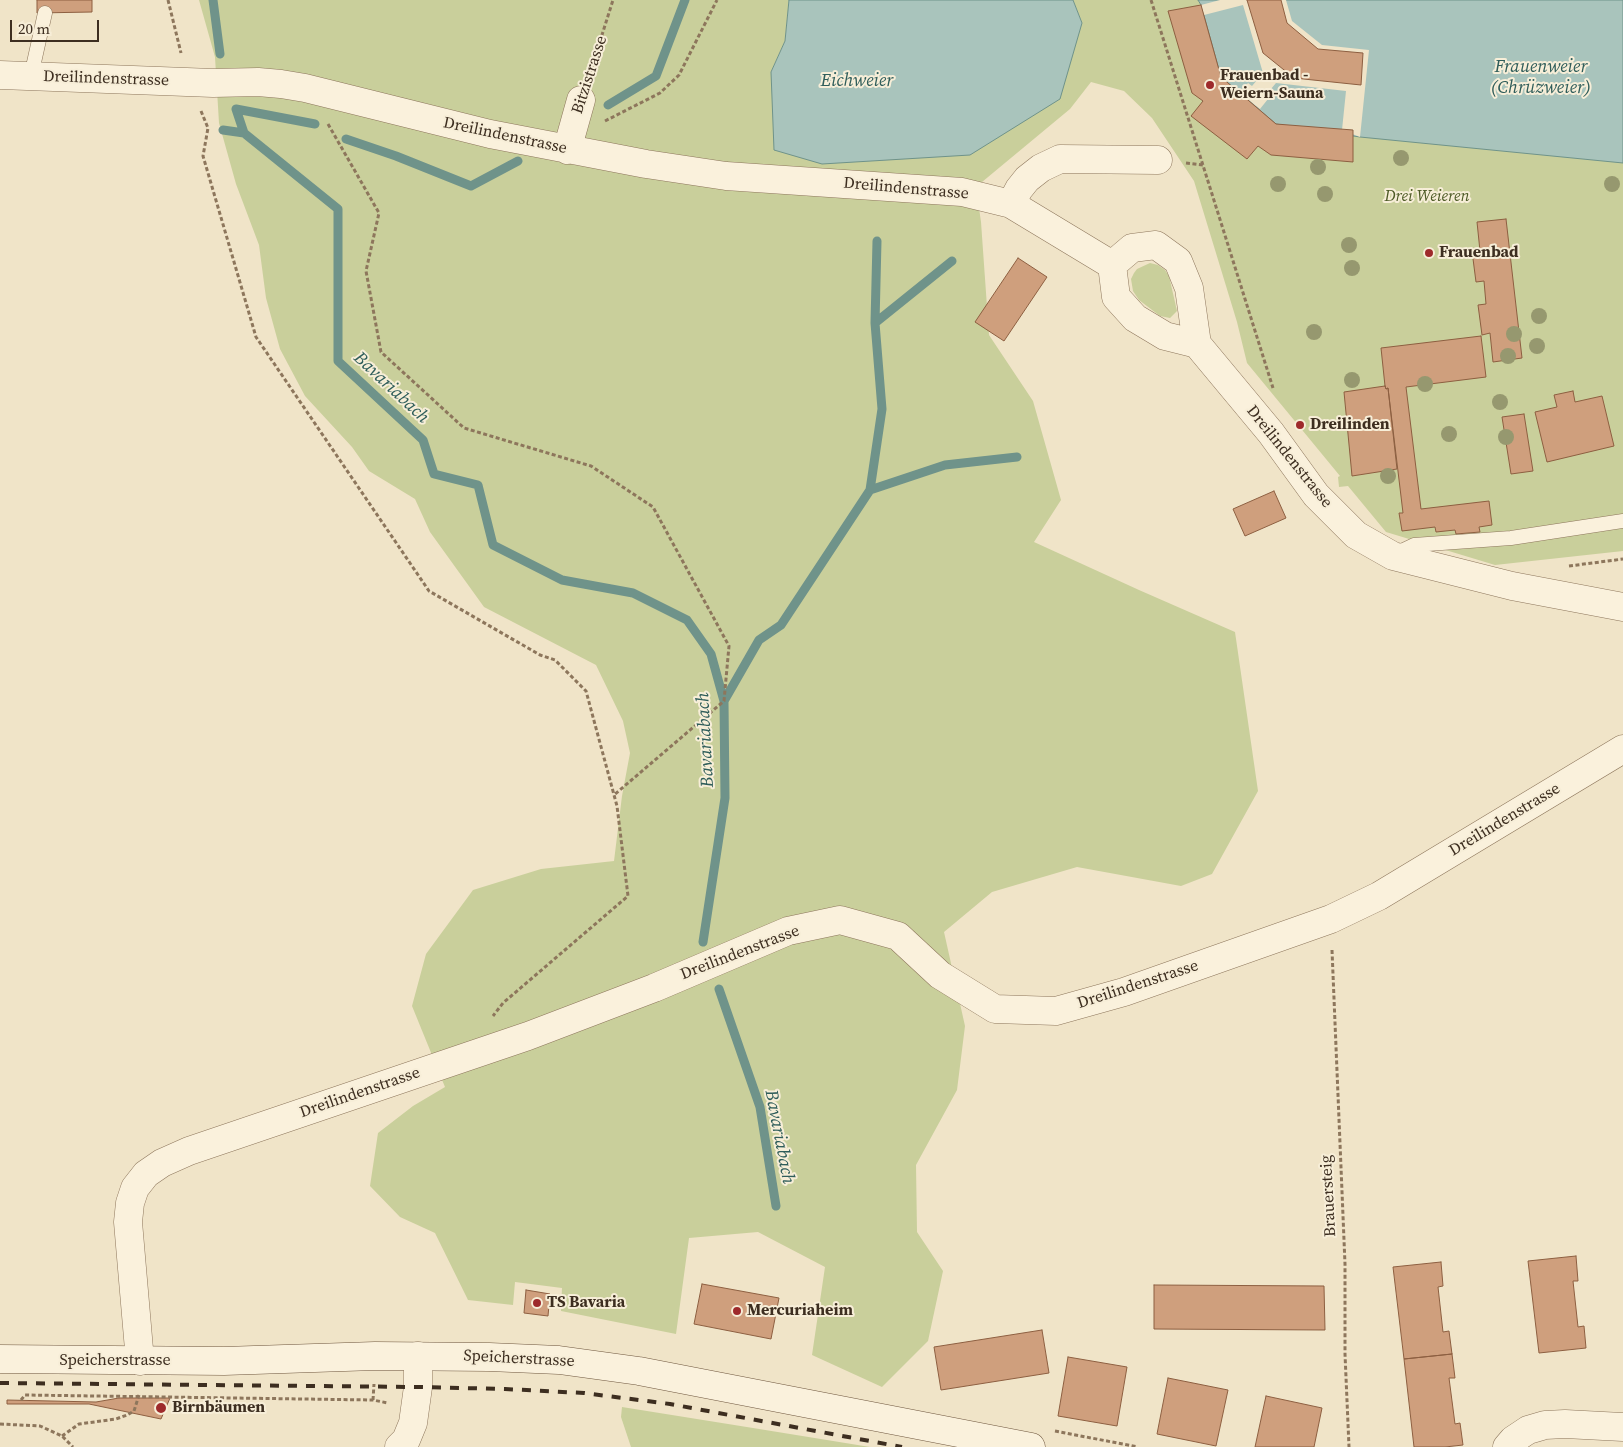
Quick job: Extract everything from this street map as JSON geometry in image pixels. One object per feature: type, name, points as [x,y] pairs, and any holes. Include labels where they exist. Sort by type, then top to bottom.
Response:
[{"type":"street","name":"Dreilindenstrasse","points":[[0,75],[189,82],[258,82],[305,88],[490,134],[646,164],[726,176],[962,192],[1011,204],[1112,265]]},
{"type":"street","name":"Bitzistrasse","points":[[567,150],[582,100]]},
{"type":"street","points":[[1011,204],[1027,179],[1041,168],[1060,160],[1158,160]]},
{"type":"street","points":[[1156,245],[1178,261],[1189,288],[1197,344],[1165,336],[1135,318],[1116,297],[1112,265],[1132,248],[1156,245]]},
{"type":"street","name":"Dreilindenstrasse","points":[[1197,344],[1270,433],[1316,495],[1356,535],[1393,556],[1512,586],[1623,607]]},
{"type":"street","name":"Dreilindenstrasse","points":[[140,1361],[128,1222],[130,1203],[135,1188],[146,1174],[162,1163],[189,1151],[528,1036],[654,988],[788,931],[840,920],[898,936],[940,976],[995,1009],[1056,1011],[1065,1009],[1124,992],[1330,919],[1379,896],[1623,749]]},
{"type":"street","name":"Speicherstrasse","points":[[0,1359],[224,1362],[365,1356],[418,1356],[559,1360],[600,1364],[1031,1447]]},
{"type":"street","points":[[399,1447],[406,1440],[413,1423],[416,1408],[418,1356]]},
{"type":"street","points":[[1507,1447],[1513,1440],[1528,1430],[1545,1425],[1565,1424],[1623,1427]]},
{"type":"lane","points":[[31,76],[45,13]]},
{"type":"lane","points":[[1393,556],[1414,544],[1511,538],[1623,522]]},
{"type":"path","points":[[168,0],[189,82],[208,128],[203,156],[256,336],[428,591],[540,655],[555,660],[586,691],[617,806],[628,896],[503,1002],[492,1018]]},
{"type":"path","name":"Bitzistrasse","points":[[582,100],[613,0]]},
{"type":"path","points":[[567,150],[606,120],[660,93],[679,76],[717,0]]},
{"type":"path","points":[[1151,0],[1281,415],[1270,433]]},
{"type":"path","points":[[333,131],[379,213],[366,270],[381,352],[464,428],[591,466],[653,508],[729,646],[724,701],[614,795]]},
{"type":"path","name":"Brauersteig","points":[[1331,943],[1345,1264],[1345,1354],[1350,1447]]},
{"type":"path","points":[[373,1400],[374,1379]]},
{"type":"path","points":[[21,1400],[25,1395],[314,1398],[373,1400],[416,1408]]},
{"type":"path","points":[[62,1436],[80,1424],[116,1419],[127,1415],[134,1410],[139,1396]]},
{"type":"path","points":[[0,1424],[40,1426],[62,1436],[73,1447]]},
{"type":"green space","name":"Drei Weieren","points":[[199,0],[789,0],[785,41],[771,72],[1082,23],[1073,0],[1623,0],[1623,551],[1495,565],[1386,532],[1348,486],[1339,487],[1338,477],[1340,476],[1247,363],[1237,322],[1194,181],[1152,118],[1124,91],[1091,82],[1070,109],[976,187],[981,222],[989,335],[1033,401],[1061,500],[1034,542],[1235,632],[1258,791],[1212,874],[1181,886],[1077,867],[992,892],[944,932],[965,1026],[957,1090],[916,1165],[917,1232],[943,1271],[928,1341],[882,1387],[812,1355],[825,1267],[758,1232],[689,1238],[676,1334],[561,1311],[562,1288],[515,1282],[513,1305],[468,1300],[435,1233],[400,1217],[370,1186],[378,1133],[413,1106],[445,1087],[412,1006],[426,954],[473,890],[541,869],[614,861],[622,796],[630,753],[623,721],[596,665],[484,607],[430,532],[415,499],[369,471],[352,447],[305,396],[280,349],[266,298],[259,245],[236,184],[219,123],[215,57]]},
{"type":"green space","points":[[1150,263],[1158,265],[1169,276],[1177,311],[1170,318],[1160,316],[1139,300],[1133,291],[1131,279],[1134,273],[1137,269]]},
{"type":"green space","points":[[622,1407],[870,1447],[631,1447],[621,1417]]},
{"type":"water","name":"Eichweier","points":[[789,0],[1073,0],[1082,23],[1060,99],[970,155],[822,164],[774,150],[771,72],[785,41]]},
{"type":"water","name":"Frauenweier (Chrüzweier)","points":[[1198,0],[1623,0],[1623,163],[1360,137],[1276,124],[1221,77]]},
{"type":"pier","points":[[1220,0],[1286,0],[1292,21],[1322,45],[1369,50],[1360,137],[1342,130],[1346,91],[1276,83],[1265,96],[1268,99],[1260,109],[1240,93],[1248,83],[1252,86],[1263,73],[1243,5],[1204,15],[1201,5]]},
{"type":"building","points":[[37,0],[92,0],[92,12],[37,13]]},
{"type":"building","points":[[1247,0],[1281,0],[1287,23],[1318,49],[1363,53],[1361,85],[1294,78],[1263,53]]},
{"type":"building","name":"Frauenbad - Weiern-Sauna","points":[[1201,5],[1221,77],[1276,124],[1353,130],[1353,162],[1271,155],[1258,146],[1247,159],[1191,116],[1203,101],[1192,93],[1168,11]]},
{"type":"building","points":[[1506,219],[1522,358],[1493,362],[1490,333],[1482,335],[1478,305],[1486,304],[1484,281],[1476,282],[1472,251],[1480,251],[1477,222]]},
{"type":"building","points":[[1018,258],[1047,277],[1004,341],[975,322]]},
{"type":"building","points":[[1481,336],[1486,377],[1406,387],[1421,509],[1489,501],[1492,525],[1479,527],[1480,532],[1456,534],[1455,530],[1436,532],[1435,527],[1402,531],[1399,513],[1403,513],[1388,388],[1386,389],[1385,386],[1381,348]]},
{"type":"building","points":[[1385,386],[1386,389],[1388,388],[1397,469],[1352,476],[1344,392]]},
{"type":"building","points":[[1573,391],[1575,402],[1602,396],[1614,446],[1547,462],[1535,412],[1557,407],[1554,395]]},
{"type":"building","points":[[1524,414],[1533,471],[1511,474],[1502,417]]},
{"type":"building","points":[[1274,491],[1286,518],[1245,536],[1233,509]]},
{"type":"building","points":[[1576,1256],[1578,1281],[1573,1281],[1578,1327],[1584,1326],[1586,1348],[1539,1353],[1528,1261]]},
{"type":"building","points":[[1441,1262],[1443,1286],[1438,1287],[1443,1332],[1449,1331],[1452,1354],[1404,1359],[1393,1267]]},
{"type":"building","name":"Mercuriaheim","points":[[702,1284],[779,1298],[771,1339],[694,1324]]},
{"type":"building","points":[[1154,1285],[1324,1286],[1325,1330],[1154,1329]]},
{"type":"building","name":"TS Bavaria","points":[[526,1290],[550,1294],[548,1316],[524,1313]]},
{"type":"building","points":[[1042,1330],[1049,1373],[941,1390],[934,1347]]},
{"type":"building","points":[[1452,1354],[1455,1378],[1449,1378],[1455,1424],[1460,1423],[1463,1445],[1414,1447],[1404,1359]]},
{"type":"building","points":[[1068,1357],[1127,1367],[1117,1426],[1058,1416]]},
{"type":"building","points":[[1168,1378],[1228,1390],[1216,1446],[1157,1434]]},
{"type":"building","points":[[1266,1396],[1322,1408],[1314,1447],[1255,1447]]},
{"type":"building","points":[[119,1398],[170,1398],[161,1419],[89,1404],[7,1404],[7,1400],[96,1402]]},
{"type":"waterway","name":"Bavariabach","points":[[213,0],[220,54]]},
{"type":"waterway","points":[[608,105],[656,76],[685,0]]},
{"type":"waterway","name":"Bavariabach","points":[[236,109],[244,133],[338,209],[338,361],[423,440],[434,474],[478,485],[493,545],[562,580],[633,593],[687,620],[711,654],[724,701],[725,798],[703,942]]},
{"type":"waterway","points":[[236,109],[315,124]]},
{"type":"waterway","points":[[223,130],[244,133]]},
{"type":"waterway","points":[[346,139],[396,156],[471,186],[518,161]]},
{"type":"waterway","points":[[724,701],[759,640],[781,625],[870,490],[882,409],[875,323],[877,241]]},
{"type":"waterway","points":[[875,323],[952,261]]},
{"type":"waterway","points":[[870,490],[945,465],[1017,457]]},
{"type":"waterway","name":"Bavariabach","points":[[719,989],[760,1107],[776,1206]]},
{"type":"railway","points":[[0,1383],[418,1387],[584,1393],[670,1404],[902,1447]]},
{"type":"place","name":"Frauenbad - Weiern-Sauna","points":[[1210,85]]},
{"type":"place","name":"Frauenbad","points":[[1429,253]]},
{"type":"place","name":"Dreilinden","points":[[1300,425]]},
{"type":"place","name":"TS Bavaria","points":[[537,1303]]},
{"type":"place","name":"Mercuriaheim","points":[[737,1311]]},
{"type":"place","name":"Birnbäumen","points":[[161,1408]]}]
